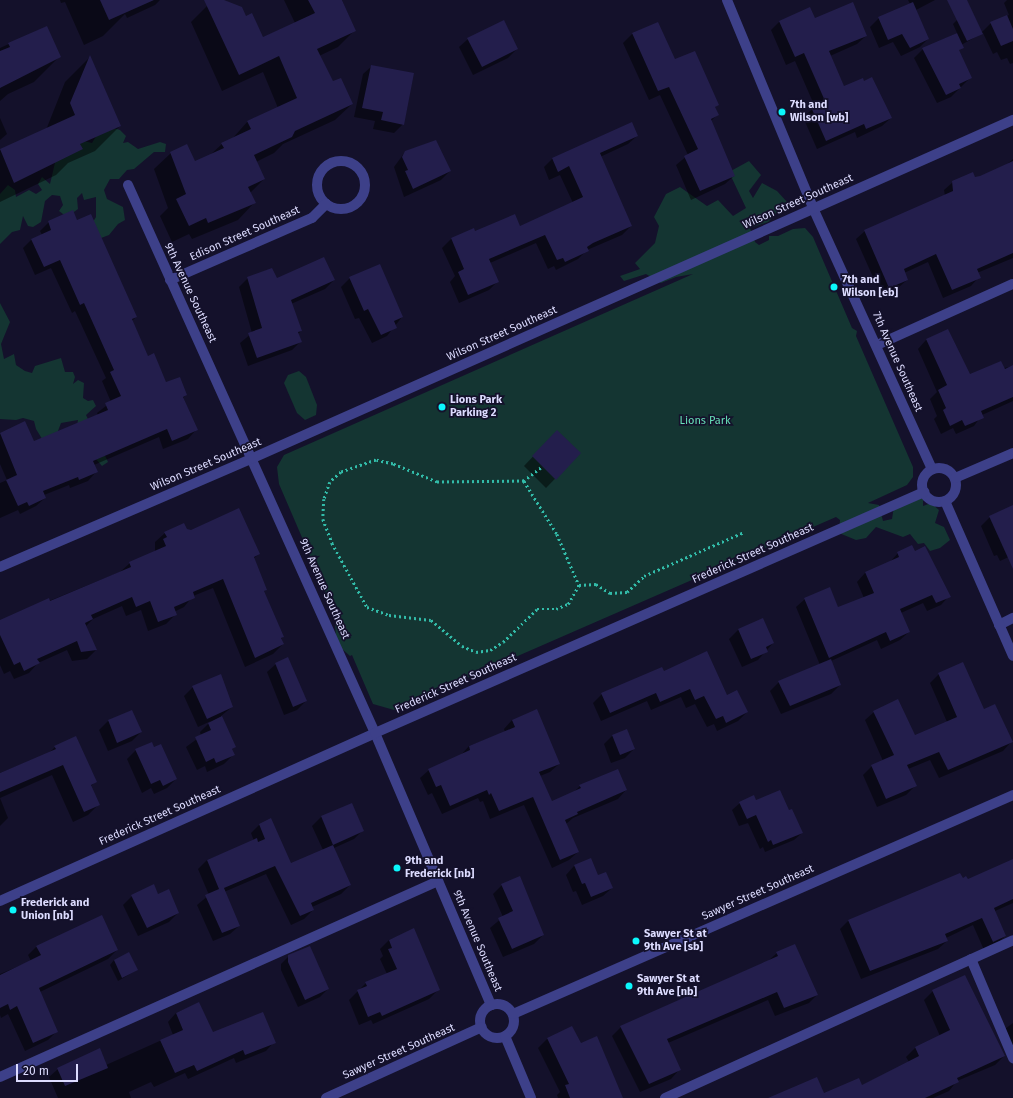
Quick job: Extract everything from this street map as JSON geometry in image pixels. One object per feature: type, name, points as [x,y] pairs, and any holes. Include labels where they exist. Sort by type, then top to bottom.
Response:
[{"type":"street","name":"7th Avenue Southeast","points":[[728,0],[813,208],[877,345],[932,470]]},
{"type":"street","name":"Wilson Street Southeast","points":[[0,567],[253,458],[1013,120]]},
{"type":"street","points":[[338,160],[354,164],[364,176],[365,184],[361,199],[356,205],[340,210],[326,204],[317,190],[316,182],[323,168],[338,160]]},
{"type":"street","name":"9th Avenue Southeast","points":[[128,185],[170,280],[253,458],[375,733],[491,1005]]},
{"type":"street","name":"Edison Street Southeast","points":[[170,280],[312,218],[326,204]]},
{"type":"street","points":[[877,345],[1013,284]]},
{"type":"street","points":[[955,478],[1013,453]]},
{"type":"street","points":[[946,469],[955,478],[955,492],[945,501],[932,500],[924,492],[922,481],[932,470],[946,469]]},
{"type":"street","name":"Frederick Street Southeast","points":[[0,901],[375,733],[924,492]]},
{"type":"street","points":[[945,501],[1013,656]]},
{"type":"street","points":[[999,625],[1013,618]]},
{"type":"street","name":"Sawyer Street Southeast","points":[[513,1014],[1013,795]]},
{"type":"street","points":[[0,1077],[438,882]]},
{"type":"street","points":[[664,1098],[1013,940]]},
{"type":"street","points":[[971,959],[1013,1058]]},
{"type":"street","points":[[491,1005],[506,1006],[513,1014],[514,1025],[505,1036],[492,1037],[482,1027],[481,1014],[491,1005]]},
{"type":"street","name":"Sawyer Street Southeast","points":[[326,1098],[482,1027]]},
{"type":"street","points":[[505,1036],[530,1098]]},
{"type":"path","points":[[541,468],[524,481],[437,482],[393,464],[376,460],[341,472],[330,482],[324,499],[323,519],[332,543],[367,607],[389,615],[431,620],[462,646],[476,652],[490,650],[503,642],[537,609],[556,609],[568,604],[579,585]]},
{"type":"path","points":[[524,481],[557,534],[579,585]]},
{"type":"path","points":[[579,585],[596,584],[610,593],[627,592],[644,576],[744,532]]},
{"type":"green space","points":[[111,127],[120,130],[126,136],[123,143],[128,142],[138,149],[160,142],[166,144],[165,152],[154,152],[134,169],[127,170],[119,179],[110,179],[104,190],[107,199],[123,207],[125,220],[118,224],[109,235],[101,238],[91,225],[96,217],[96,197],[84,200],[82,193],[77,198],[78,209],[67,217],[59,211],[63,205],[60,196],[52,195],[45,201],[41,222],[33,227],[28,226],[23,216],[20,230],[12,232],[0,244],[0,194],[8,185],[15,190],[16,197],[29,190],[36,194],[42,190],[38,184],[42,177],[50,184],[57,154],[84,141],[92,143],[98,133]]},
{"type":"green space","name":"Lions Park","points":[[749,161],[761,175],[749,191],[753,198],[762,183],[777,191],[788,203],[768,222],[750,228],[755,242],[759,245],[769,240],[769,236],[778,236],[793,229],[805,228],[813,237],[852,328],[857,331],[856,336],[913,467],[913,477],[907,485],[868,503],[879,505],[883,521],[892,519],[895,500],[918,492],[923,499],[923,506],[931,503],[939,510],[935,523],[944,527],[950,540],[940,548],[930,551],[924,543],[918,544],[910,534],[903,537],[876,527],[866,538],[856,540],[839,533],[840,520],[836,517],[394,710],[373,704],[352,655],[350,656],[341,648],[336,637],[335,623],[338,621],[279,484],[277,467],[284,455],[693,274],[676,277],[661,283],[646,274],[624,281],[620,276],[640,269],[635,263],[655,243],[659,226],[654,217],[666,194],[680,187],[707,206],[718,200],[733,216],[746,208],[729,172]]},
{"type":"green space","points":[[0,303],[10,322],[1,344],[4,359],[14,354],[16,365],[25,371],[32,373],[35,366],[61,358],[65,372],[73,372],[75,377],[73,384],[78,380],[84,383],[83,398],[88,401],[93,400],[96,406],[86,415],[108,462],[102,466],[76,431],[78,420],[61,423],[55,439],[47,447],[36,429],[34,421],[23,418],[16,420],[0,419]]},
{"type":"green space","points":[[299,371],[306,377],[317,405],[316,415],[305,420],[297,413],[284,383],[288,375]]},
{"type":"building","points":[[100,0],[154,0],[109,20]]},
{"type":"building","points":[[204,0],[224,0],[242,7],[246,16],[252,13],[263,37],[315,13],[308,0],[342,0],[356,31],[317,49],[333,81],[341,78],[353,104],[295,131],[292,137],[254,155],[265,179],[248,187],[256,203],[208,223],[206,218],[189,226],[176,199],[186,194],[170,152],[187,144],[195,161],[224,148],[221,143],[251,129],[247,121],[297,98],[279,56],[239,75]]},
{"type":"building","points":[[947,0],[967,0],[983,34],[967,41]]},
{"type":"building","points":[[853,2],[867,36],[829,51],[844,86],[863,78],[864,81],[872,77],[892,118],[866,129],[864,124],[826,141],[811,107],[825,101],[804,53],[795,57],[779,21],[810,7],[815,18]]},
{"type":"building","points":[[913,2],[929,39],[910,48],[902,34],[888,40],[878,17]]},
{"type":"building","points":[[1007,15],[1013,29],[1013,41],[1001,46],[990,22]]},
{"type":"building","points":[[504,20],[518,49],[482,67],[467,38]]},
{"type":"building","points":[[658,22],[675,59],[695,51],[719,105],[715,107],[719,115],[711,119],[735,176],[700,191],[684,156],[698,149],[669,87],[658,91],[632,33]]},
{"type":"building","points":[[47,26],[61,57],[0,88],[0,51],[10,47],[8,43]]},
{"type":"building","points":[[957,33],[964,48],[959,50],[972,78],[959,84],[961,88],[946,95],[922,48]]},
{"type":"building","points":[[90,55],[121,126],[80,144],[83,149],[14,183],[0,149],[75,115],[70,103]]},
{"type":"building","points":[[371,65],[414,73],[404,125],[381,120],[383,112],[362,108]]},
{"type":"building","points":[[632,122],[638,136],[600,153],[632,226],[593,243],[587,247],[589,251],[565,262],[563,258],[557,260],[545,235],[489,259],[499,282],[468,295],[458,272],[464,269],[451,238],[474,228],[475,231],[515,214],[520,226],[583,197],[569,166],[558,172],[552,158]]},
{"type":"building","points":[[436,140],[451,171],[413,189],[405,171],[408,170],[402,157],[405,151]]},
{"type":"building","points":[[1013,161],[1013,253],[977,269],[981,278],[952,290],[936,254],[904,269],[908,280],[889,288],[864,230],[953,191],[952,181],[973,172],[975,177],[980,176]]},
{"type":"building","points":[[73,210],[77,220],[91,214],[137,317],[132,319],[148,356],[154,353],[166,382],[180,377],[187,395],[183,397],[198,430],[172,441],[167,429],[93,461],[98,472],[79,480],[78,477],[43,491],[46,498],[29,506],[27,502],[18,506],[6,480],[17,475],[0,433],[25,421],[34,441],[108,410],[105,403],[121,396],[110,372],[114,370],[84,303],[80,305],[60,260],[44,267],[31,239],[51,230],[48,221]]},
{"type":"building","points":[[324,257],[335,280],[291,300],[302,331],[298,332],[302,342],[257,358],[248,333],[262,328],[247,277],[272,268],[277,278]]},
{"type":"building","points":[[380,264],[403,317],[394,321],[397,328],[381,335],[368,309],[364,311],[349,277]]},
{"type":"building","points":[[948,329],[970,374],[1001,361],[1005,369],[1013,365],[1013,397],[981,411],[984,418],[965,426],[962,420],[950,426],[943,410],[946,408],[938,390],[947,385],[926,339]]},
{"type":"building","points":[[557,430],[581,453],[556,480],[532,456]]},
{"type":"building","points":[[1013,505],[1013,569],[989,516]]},
{"type":"building","points":[[239,508],[260,554],[254,557],[267,590],[264,591],[284,637],[281,638],[284,644],[255,658],[223,579],[193,592],[195,598],[174,607],[177,615],[158,622],[150,601],[136,607],[132,597],[91,615],[93,619],[85,623],[97,650],[81,652],[77,641],[37,659],[40,663],[24,671],[20,662],[14,665],[0,635],[0,620],[49,598],[50,601],[131,567],[129,562],[166,546],[163,539],[167,537],[164,532],[184,523],[187,529],[191,530]]},
{"type":"building","points":[[912,545],[915,551],[925,546],[951,597],[936,603],[932,595],[900,609],[910,632],[890,641],[886,632],[829,658],[804,598],[830,587],[838,607],[874,593],[865,572],[899,557],[897,552]]},
{"type":"building","points":[[763,618],[774,643],[766,647],[768,652],[751,659],[738,629]]},
{"type":"building","points":[[707,651],[727,695],[737,690],[748,712],[726,723],[723,716],[716,719],[704,696],[695,700],[690,689],[660,702],[656,693],[610,713],[601,693],[662,667],[664,671]]},
{"type":"building","points":[[288,657],[307,701],[293,707],[275,663]]},
{"type":"building","points":[[831,659],[841,685],[790,706],[778,681]]},
{"type":"building","points":[[963,662],[984,709],[995,704],[1013,742],[948,770],[939,752],[907,765],[917,786],[886,799],[871,765],[894,755],[873,711],[898,699],[915,735],[957,717],[938,673]]},
{"type":"building","points":[[221,674],[233,707],[207,719],[192,686]]},
{"type":"building","points":[[537,709],[560,764],[539,772],[552,801],[581,788],[579,785],[618,769],[627,790],[577,812],[578,814],[565,820],[579,852],[560,860],[533,797],[499,811],[491,793],[489,795],[487,790],[450,806],[441,785],[436,787],[428,769],[470,750],[469,746],[515,727],[512,720]]},
{"type":"building","points":[[132,710],[142,732],[117,743],[108,720]]},
{"type":"building","points":[[222,716],[236,747],[232,749],[235,755],[216,763],[214,758],[206,762],[195,737],[211,730],[208,723]]},
{"type":"building","points":[[627,729],[635,749],[620,755],[612,735]]},
{"type":"building","points":[[76,736],[97,782],[91,785],[100,805],[84,812],[63,765],[0,792],[0,773],[56,749],[54,746]]},
{"type":"building","points":[[152,742],[154,747],[161,744],[177,779],[163,786],[160,780],[151,784],[135,749]]},
{"type":"building","points":[[780,790],[789,810],[792,809],[803,833],[773,845],[771,840],[768,842],[756,815],[747,819],[739,802],[754,795],[756,800]]},
{"type":"building","points":[[352,803],[364,831],[333,845],[321,816]]},
{"type":"building","points":[[271,818],[291,863],[333,845],[351,885],[311,903],[314,910],[300,916],[275,866],[224,888],[240,926],[222,933],[205,895],[219,889],[207,860],[257,838],[258,842],[265,839],[259,824]]},
{"type":"building","points":[[591,858],[598,875],[606,872],[613,888],[591,897],[585,883],[582,884],[574,865]]},
{"type":"building","points":[[1013,859],[1013,899],[994,908],[1006,936],[993,942],[982,918],[945,934],[948,941],[870,971],[848,920],[960,873],[963,878],[966,876],[968,879]]},
{"type":"building","points":[[520,876],[544,935],[512,949],[498,918],[513,911],[501,884]]},
{"type":"building","points":[[154,884],[158,894],[169,889],[179,913],[147,928],[131,895]]},
{"type":"building","points":[[102,915],[118,950],[39,988],[58,1032],[33,1043],[17,1006],[10,1010],[8,1004],[0,1008],[0,975],[41,955],[36,946]]},
{"type":"building","points":[[414,928],[440,990],[382,1016],[380,1012],[368,1017],[357,990],[367,986],[365,982],[397,969],[388,949],[392,948],[389,940]]},
{"type":"building","points":[[795,944],[818,995],[784,1008],[777,992],[667,1039],[681,1070],[649,1084],[620,1026],[778,956],[776,952]]},
{"type":"building","points":[[310,946],[329,989],[305,1000],[288,962],[288,955]]},
{"type":"building","points":[[129,952],[138,970],[122,978],[114,960]]},
{"type":"building","points":[[965,975],[1005,1056],[957,1078],[959,1082],[925,1098],[768,1098],[817,1077],[824,1093],[859,1078],[862,1085],[919,1056],[915,1047],[950,1030],[932,990]]},
{"type":"building","points":[[199,1002],[213,1032],[263,1012],[276,1043],[245,1055],[243,1050],[197,1071],[194,1065],[175,1073],[160,1040],[183,1030],[176,1013]]},
{"type":"building","points":[[572,1026],[581,1043],[597,1036],[623,1098],[570,1098],[565,1085],[569,1084],[547,1038]]},
{"type":"building","points":[[100,1048],[108,1068],[65,1086],[57,1068]]},
{"type":"place","name":"7th and Wilson [wb]","points":[[782,112]]},
{"type":"place","name":"7th and Wilson [eb]","points":[[834,287]]},
{"type":"place","name":"Lions Park Parking 2","points":[[442,407]]},
{"type":"place","name":"9th and Frederick [nb]","points":[[397,868]]},
{"type":"place","name":"Frederick and Union [nb]","points":[[13,910]]},
{"type":"place","name":"Sawyer St at 9th Ave [sb]","points":[[636,941]]},
{"type":"place","name":"Sawyer St at 9th Ave [nb]","points":[[629,986]]}]
